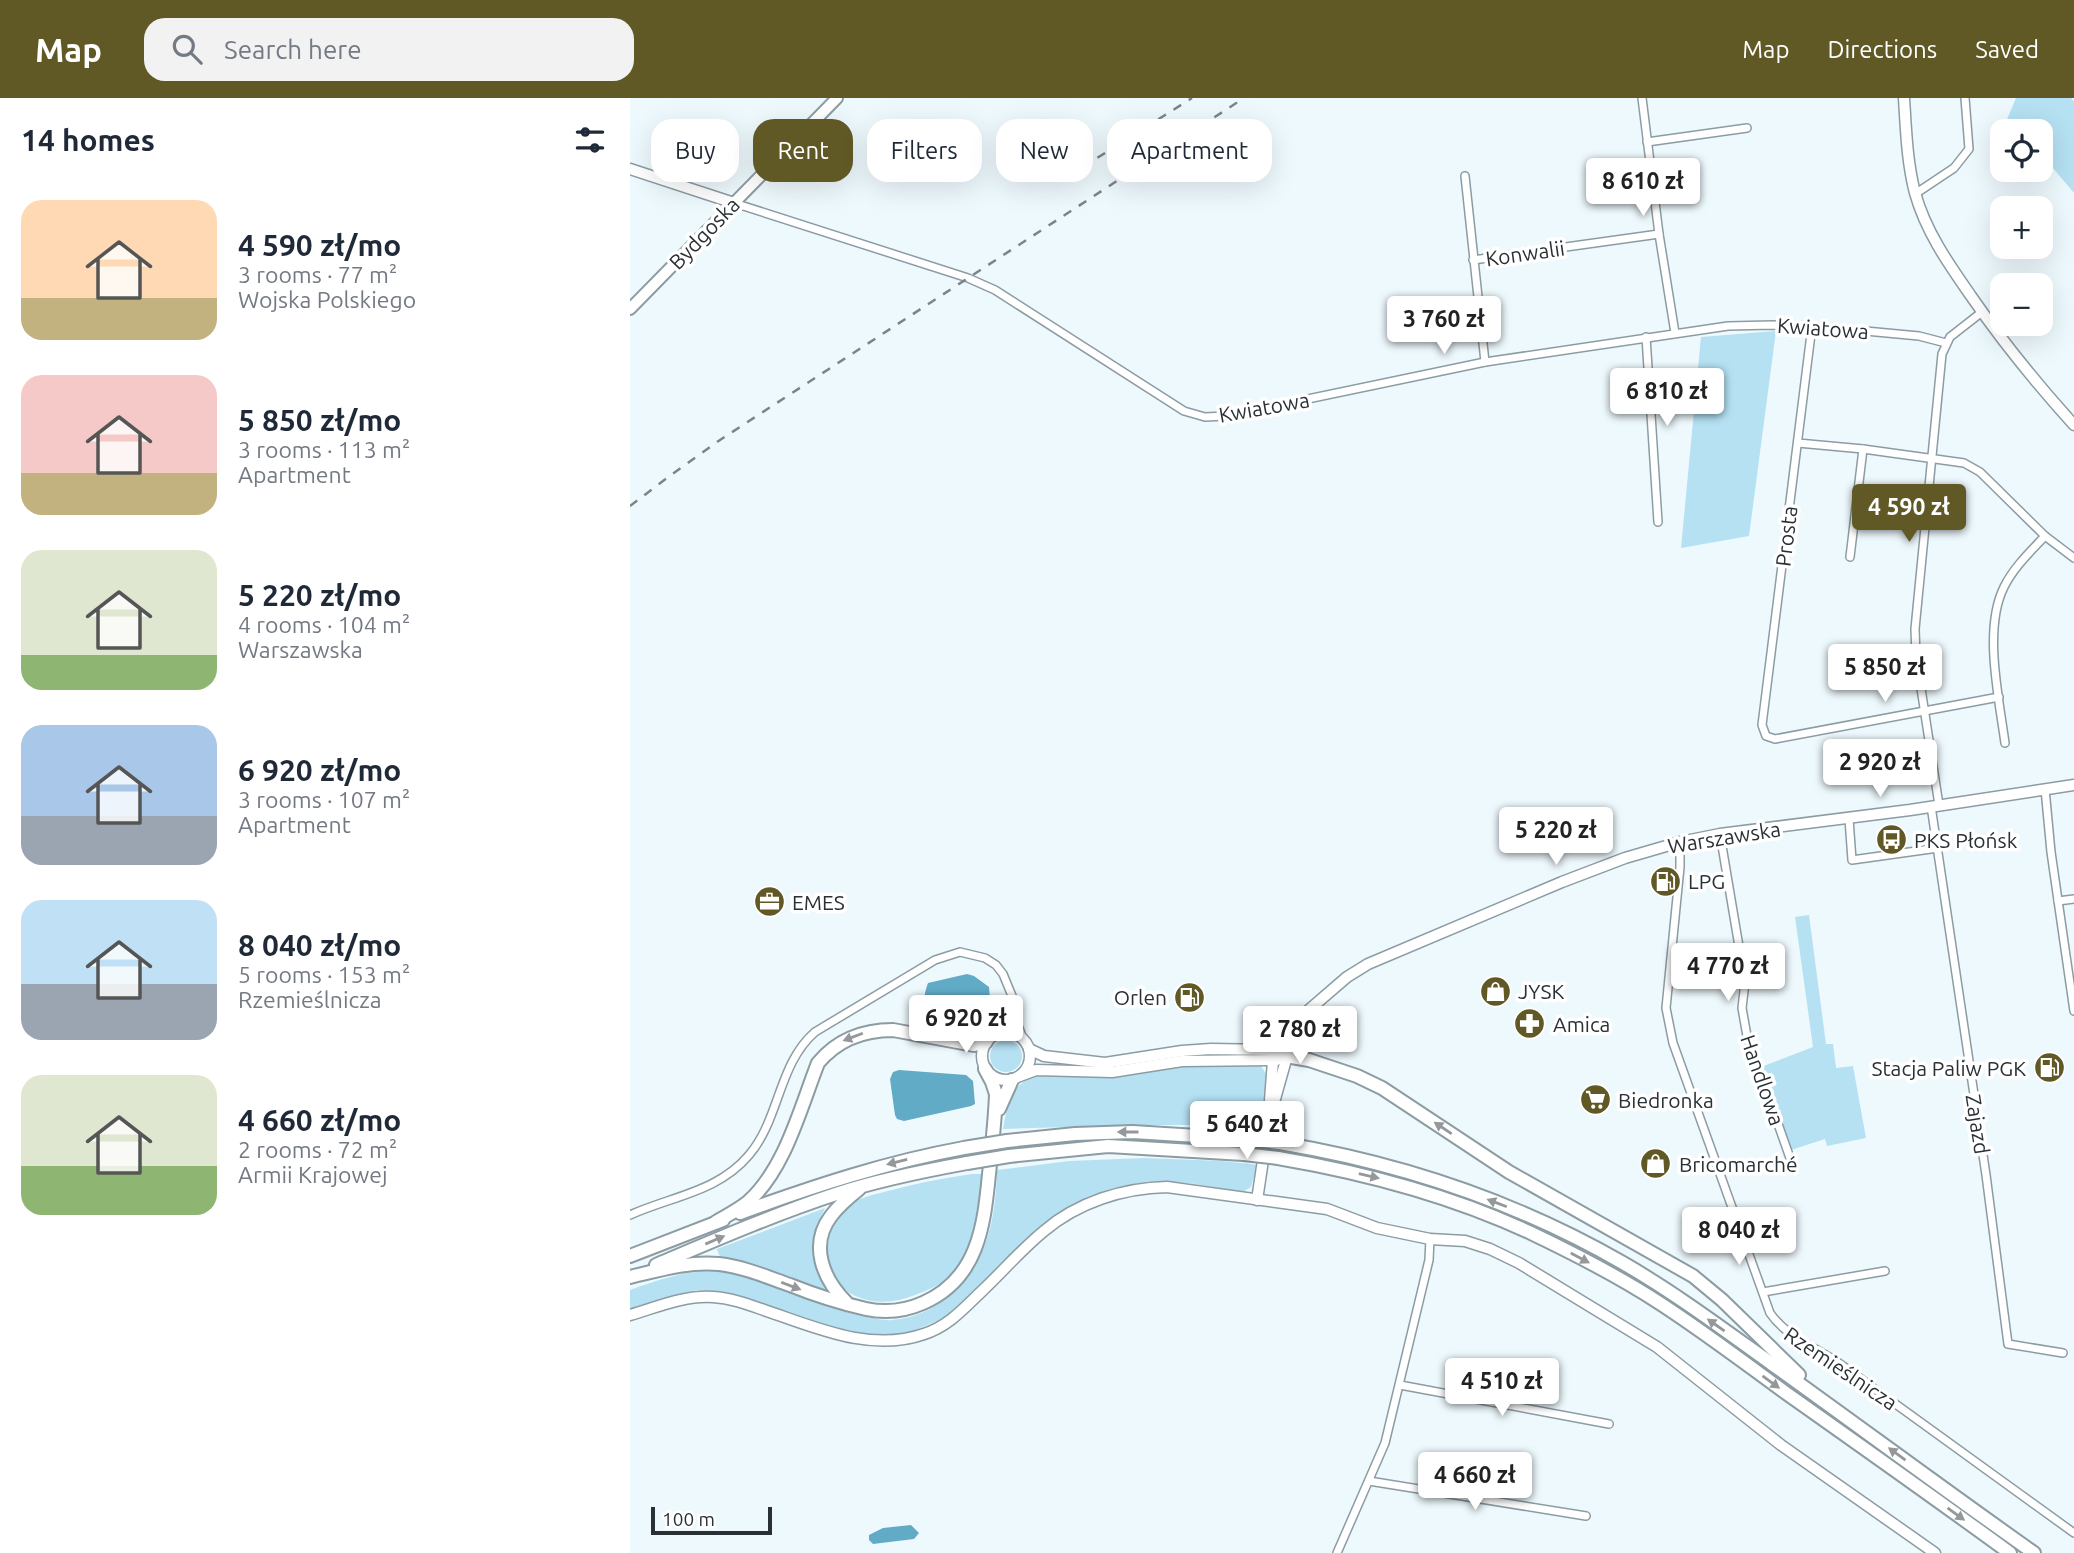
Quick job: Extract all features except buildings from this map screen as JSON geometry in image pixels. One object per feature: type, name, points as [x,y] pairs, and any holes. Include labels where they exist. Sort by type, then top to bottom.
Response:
[{"type":"highway","points":[[716,1222],[745,1205],[765,1184],[782,1154],[818,1063],[828,1051],[848,1037],[893,1030],[974,1045],[991,1038]]},
{"type":"highway","points":[[1281,1053],[1330,1067],[1382,1088],[1509,1172],[1693,1276],[1722,1300],[1832,1407]]},
{"type":"highway","points":[[630,1276],[686,1264],[719,1264],[750,1270],[818,1296],[881,1311],[908,1308],[933,1298],[945,1290],[964,1270],[976,1248],[981,1230],[987,1195],[996,1094],[985,1069]]},
{"type":"highway","points":[[995,1122],[1005,1093],[1016,1078]]},
{"type":"highway","points":[[630,1256],[850,1174],[927,1155],[1007,1141],[1075,1134],[1133,1132],[1245,1139],[1339,1154],[1432,1179],[1535,1219],[1623,1263],[1719,1326],[2034,1553]]},
{"type":"highway","points":[[630,1276],[749,1226],[862,1186],[928,1170],[1009,1156],[1108,1146],[1244,1154],[1329,1167],[1428,1192],[1529,1232],[1612,1275],[1713,1340],[2010,1553]]},
{"type":"highway","points":[[849,1304],[834,1289],[824,1270],[821,1234],[831,1216],[862,1186]]},
{"type":"main road","name":"Bydgoska","points":[[630,309],[837,98]]},
{"type":"street","points":[[1642,98],[1675,333]]},
{"type":"street","points":[[1904,98],[1915,194],[1940,252],[2030,376],[2074,425]]},
{"type":"street","points":[[1915,194],[1954,168],[1969,149],[1965,98]]},
{"type":"street","points":[[1647,142],[1747,128]]},
{"type":"street","name":"Kwiatowa","points":[[630,169],[944,269],[977,282],[995,290],[1184,411],[1205,417],[1226,416],[1485,362],[1728,326],[1812,326],[1919,336],[1946,343]]},
{"type":"street","points":[[1465,176],[1485,362]]},
{"type":"street","name":"Konwalii","points":[[1473,260],[1660,234]]},
{"type":"street","points":[[1946,343],[1956,331],[1982,312]]},
{"type":"street","name":"Prosta","points":[[1812,326],[1762,725],[1766,736],[1775,739],[1925,711]]},
{"type":"street","points":[[1646,337],[1658,522]]},
{"type":"street","name":"Zajazd","points":[[1946,343],[1938,375],[1915,629],[1938,848],[2008,1344],[2063,1353]]},
{"type":"street","points":[[1798,443],[1964,463],[1980,472],[2045,536],[2074,558]]},
{"type":"street","points":[[1850,557],[1863,449]]},
{"type":"street","points":[[2005,743],[1993,632],[1996,608],[2014,569],[2045,536]]},
{"type":"street","points":[[1925,711],[1999,697]]},
{"type":"street","name":"Warszawska","points":[[1268,1127],[1281,1053],[1295,1032],[1321,1000],[1360,968],[1411,944],[1625,858],[1680,842],[1720,834],[2074,785]]},
{"type":"street","points":[[2045,789],[2074,1011]]},
{"type":"street","points":[[1849,818],[1852,860],[1938,848]]},
{"type":"street","name":"Handlowa","points":[[1720,834],[1745,982],[1742,1008],[1747,1036],[1790,1158]]},
{"type":"street","name":"Rzemieślnicza","points":[[1680,842],[1680,867],[1666,1008],[1674,1043],[1770,1312],[1778,1325],[1787,1332],[1834,1360],[2074,1533]]},
{"type":"street","points":[[2058,901],[2074,899]]},
{"type":"street","points":[[630,1215],[708,1187],[736,1167],[750,1154],[765,1129],[798,1050],[806,1039],[934,960],[960,953],[985,958],[1003,974],[1017,1008],[1017,1023],[1029,1049],[1029,1064],[1016,1078]]},
{"type":"street","points":[[1012,994],[1006,1022],[991,1038],[981,1055],[985,1069],[997,1079],[1016,1078],[1036,1070],[1112,1072],[1182,1061],[1273,1061]]},
{"type":"street","points":[[991,1038],[1010,1032],[1023,1039]]},
{"type":"street","points":[[1029,1049],[1044,1056],[1105,1063],[1202,1049],[1281,1053]]},
{"type":"street","points":[[1257,1200],[1268,1127],[1273,1061],[1281,1053]]},
{"type":"street","points":[[630,1314],[696,1297],[712,1297],[739,1301],[846,1337],[872,1341],[904,1340],[923,1335],[951,1321],[1044,1231],[1080,1207],[1101,1198],[1144,1187],[1167,1187],[1327,1209],[1377,1228],[1430,1239],[1465,1241],[1519,1263],[1657,1347],[1781,1445],[1935,1553]]},
{"type":"street","points":[[1337,1553],[1385,1443],[1429,1259],[1430,1239]]},
{"type":"street","points":[[1763,1292],[1885,1271]]},
{"type":"street","points":[[1400,1385],[1609,1424]]},
{"type":"street","points":[[1369,1481],[1586,1516]]},
{"type":"shaded area","points":[[2016,98],[2071,98],[2074,101],[2074,193],[2053,168],[2053,119],[2007,119]]},
{"type":"shaded area","points":[[1776,331],[1749,536],[1681,548],[1701,337]]},
{"type":"shaded area","points":[[1809,915],[1826,1044],[1833,1044],[1836,1068],[1853,1066],[1866,1138],[1827,1146],[1825,1139],[1791,1150],[1761,1067],[1813,1047],[1795,917]]},
{"type":"shaded area","points":[[967,974],[989,987],[990,999],[984,1014],[978,1016],[928,1007],[925,993],[928,983]]},
{"type":"shaded area","points":[[1006,1040],[1017,1045],[1022,1056],[1017,1067],[1006,1072],[995,1067],[990,1056],[995,1045]]},
{"type":"shaded area","points":[[1184,1065],[1261,1066],[1268,1077],[1262,1125],[1003,1129],[1015,1090],[1035,1074]]},
{"type":"shaded area","points":[[899,1070],[966,1075],[973,1081],[975,1104],[904,1121],[897,1119],[890,1079],[893,1072]]},
{"type":"shaded area","points":[[1144,1158],[1257,1165],[1251,1187],[1243,1192],[1189,1183],[1150,1181],[1087,1197],[1048,1220],[949,1316],[908,1333],[881,1337],[831,1328],[739,1295],[696,1290],[630,1309],[630,1290],[676,1275],[711,1271],[760,1281],[848,1313],[889,1320],[911,1317],[936,1306],[969,1276],[989,1233],[997,1170],[1069,1161]]},
{"type":"shaded area","points":[[983,1174],[974,1226],[960,1264],[944,1281],[908,1297],[880,1302],[858,1297],[846,1290],[837,1280],[831,1268],[828,1241],[839,1215],[849,1205],[895,1189]]},
{"type":"shaded area","points":[[825,1208],[817,1229],[814,1248],[817,1267],[825,1288],[822,1292],[763,1268],[719,1255],[717,1249]]},
{"type":"shaded area","points":[[911,1525],[919,1533],[914,1539],[873,1544],[869,1540],[869,1535],[883,1528]]},
{"type":"railway","points":[[1093,161],[1192,98]]},
{"type":"railway","points":[[630,506],[720,440],[1244,98]]},
{"type":"place","name":"PKS Płońsk","points":[[1891,840]]},
{"type":"place","name":"LPG","points":[[1665,881]]},
{"type":"place","name":"EMES","points":[[769,902]]},
{"type":"place","name":"JYSK","points":[[1495,991]]},
{"type":"place","name":"Orlen","points":[[1190,997]]},
{"type":"place","name":"Amica","points":[[1530,1024]]},
{"type":"place","name":"Stacja Paliw PGK","points":[[2049,1068]]},
{"type":"place","name":"Biedronka","points":[[1595,1100]]},
{"type":"place","name":"Bricomarché","points":[[1656,1164]]}]
